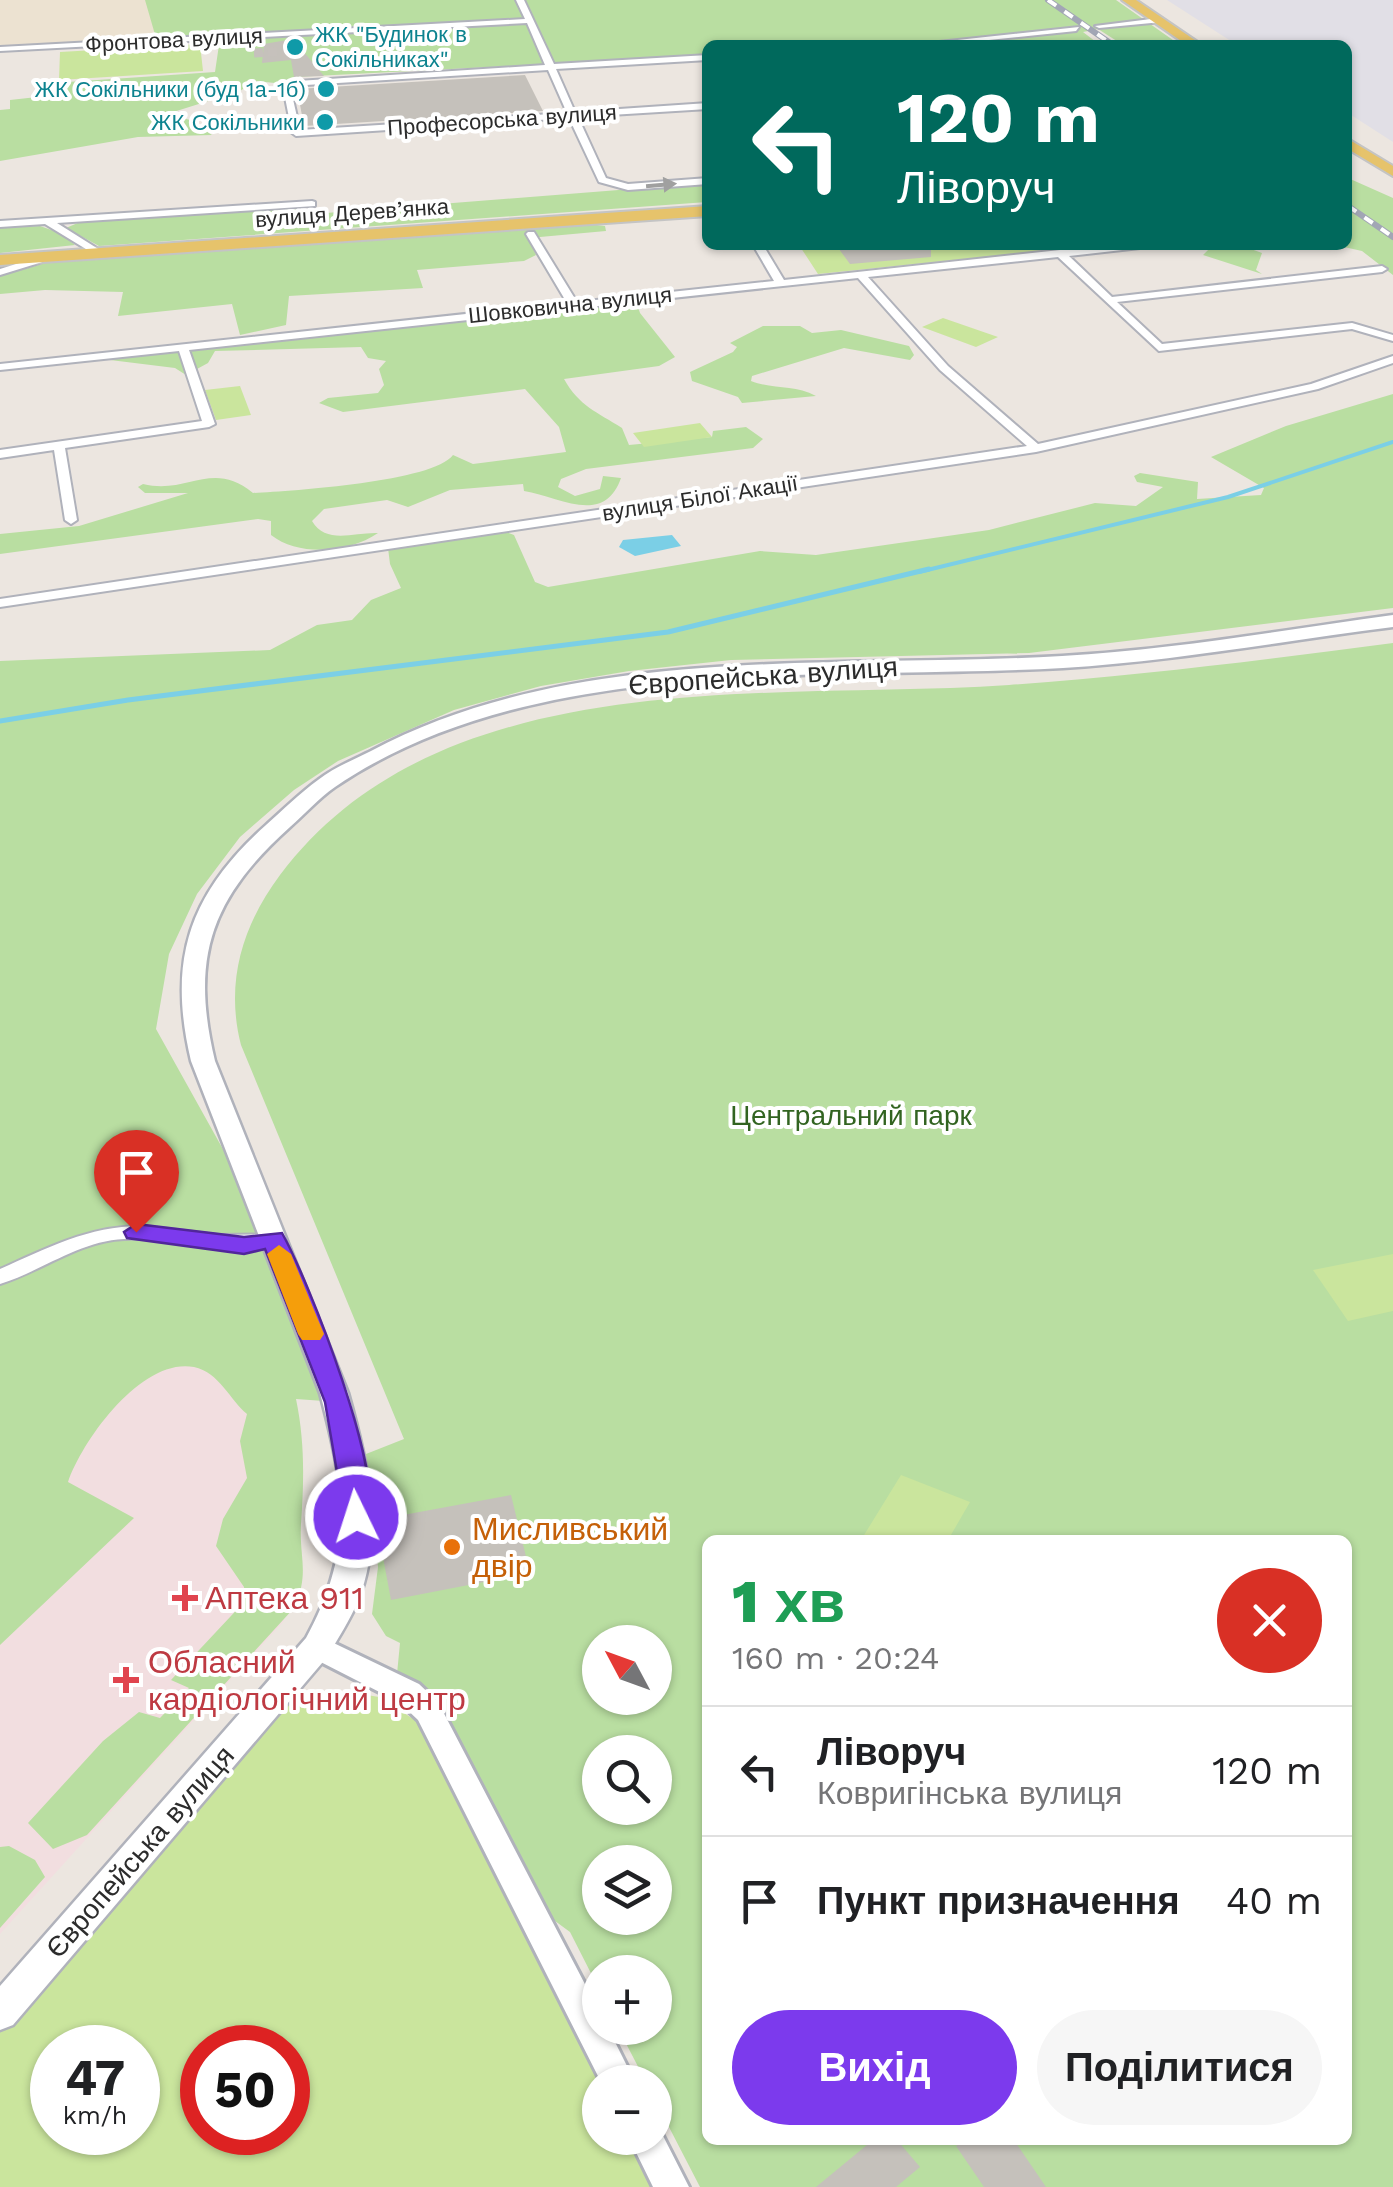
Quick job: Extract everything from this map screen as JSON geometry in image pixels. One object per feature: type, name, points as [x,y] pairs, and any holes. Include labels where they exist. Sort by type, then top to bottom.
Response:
[{"type":"main road","points":[[1128,0],[1189,40]]},
{"type":"main road","points":[[1352,146],[1393,172]]},
{"type":"main road","points":[[1352,165],[1377,162]]},
{"type":"main road","name":"вулиця Дерев’янка","points":[[0,260],[702,210]]},
{"type":"main road","name":"Європейська вулиця","points":[[0,2013],[317,1647],[348,1592],[355,1540],[355,1480],[338,1402],[204,1061],[190,1013],[190,970],[195,942],[222,888],[242,860],[301,801],[343,774],[431,731],[478,715],[628,683],[734,672],[1089,660],[1393,621]]},
{"type":"street","points":[[520,0],[602,180],[614,186],[702,181]]},
{"type":"street","points":[[1099,26],[1159,20]]},
{"type":"street","name":"Фронтова вулиця","points":[[0,50],[527,21]]},
{"type":"street","points":[[1015,40],[1076,29]]},
{"type":"street","points":[[552,65],[702,56]]},
{"type":"street","name":"Професорська вулиця","points":[[552,65],[285,84],[296,133],[702,106]]},
{"type":"street","points":[[0,224],[312,204]]},
{"type":"street","points":[[47,222],[100,254]]},
{"type":"street","points":[[532,234],[573,304]]},
{"type":"street","points":[[761,250],[779,281]]},
{"type":"street","name":"Шовковична вулиця","points":[[0,367],[1090,250]]},
{"type":"street","points":[[1060,253],[1154,346],[1352,326],[1393,338]]},
{"type":"street","points":[[0,272],[48,257]]},
{"type":"street","points":[[1110,300],[1382,270]]},
{"type":"street","points":[[860,274],[944,368],[1036,448]]},
{"type":"street","points":[[0,454],[208,424],[183,346]]},
{"type":"street","name":"вулиця Білої Акації","points":[[0,602],[1036,448],[1314,387],[1393,360]]},
{"type":"street","points":[[59,446],[71,520]]},
{"type":"street","points":[[0,1277],[87,1240],[125,1232],[244,1246],[273,1239]]},
{"type":"street","points":[[317,1647],[409,1693],[428,1712],[609,2065]]},
{"type":"street","points":[[655,2155],[672,2187]]},
{"type":"shaded area","points":[[0,0],[147,0],[156,38],[0,48]]},
{"type":"shaded area","points":[[1167,0],[1393,0],[1393,142],[1352,116],[1352,40],[1229,40]]},
{"type":"shaded area","points":[[48,1316],[285,1398],[284,1621],[0,1934],[0,1359]]},
{"type":"green space","points":[[145,0],[1116,0],[1173,40],[1115,40],[1098,29],[1083,32],[1093,40],[702,40],[702,56],[295,77],[285,84],[255,81],[240,91],[167,114],[190,120],[212,135],[138,137],[0,161],[0,110],[10,109],[10,100],[55,95],[53,83],[215,72],[220,38],[156,38]]},
{"type":"green space","points":[[200,44],[203,71],[59,80],[60,52]]},
{"type":"green space","points":[[1352,180],[1393,198],[1393,275],[1362,251],[1352,249]]},
{"type":"green space","points":[[702,183],[702,202],[99,246],[66,228],[80,222],[290,208],[326,213]]},
{"type":"green space","points":[[587,224],[605,226],[606,231],[529,238],[536,255],[524,261],[417,270],[423,288],[289,296],[286,325],[240,335],[232,304],[118,316],[123,292],[45,290],[0,294],[0,276],[53,261]]},
{"type":"green space","points":[[40,226],[60,233],[75,245],[0,253],[0,228]]},
{"type":"green space","points":[[802,250],[1053,250],[818,274]]},
{"type":"green space","points":[[1208,250],[1254,250],[1262,253],[1256,270],[1262,274],[1203,255]]},
{"type":"green space","points":[[636,301],[640,313],[675,357],[659,366],[564,379],[576,396],[622,428],[629,445],[712,437],[713,431],[746,427],[763,439],[753,448],[586,469],[561,479],[558,487],[575,496],[600,489],[603,476],[621,478],[613,493],[592,505],[524,491],[523,484],[450,490],[408,507],[387,500],[324,509],[312,521],[325,533],[378,533],[339,548],[295,547],[271,535],[271,521],[258,519],[0,554],[0,534],[79,526],[188,493],[145,493],[138,487],[143,484],[173,485],[212,478],[238,483],[253,493],[297,490],[419,472],[453,455],[473,464],[566,452],[559,427],[525,389],[343,412],[319,403],[328,398],[378,393],[384,385],[379,369],[386,361],[368,358],[361,347],[215,351],[208,363],[186,375],[175,368],[94,358]]},
{"type":"green space","points":[[943,318],[998,337],[976,347],[922,327]]},
{"type":"green space","points":[[763,326],[800,326],[812,333],[841,330],[909,346],[914,355],[910,360],[844,348],[752,376],[751,381],[759,384],[816,396],[742,403],[738,397],[692,381],[690,372],[733,352],[737,347],[730,343]]},
{"type":"green space","points":[[240,386],[251,415],[216,420],[205,390]]},
{"type":"green space","points":[[1393,394],[1393,608],[1029,653],[731,660],[541,686],[454,710],[338,761],[294,790],[240,837],[197,894],[169,954],[156,1029],[273,1239],[338,1402],[296,1399],[303,1462],[303,1575],[294,1608],[87,1835],[53,1849],[28,1823],[103,1741],[139,1712],[160,1718],[189,1688],[171,1680],[245,1601],[244,1587],[216,1546],[223,1519],[247,1478],[240,1441],[247,1414],[217,1380],[194,1367],[174,1367],[135,1388],[101,1424],[68,1482],[134,1518],[0,1645],[0,661],[270,650],[317,625],[352,620],[371,600],[401,588],[390,564],[388,548],[506,532],[514,535],[535,582],[548,587],[760,551],[816,555],[989,530],[1095,503],[1136,506],[1163,487],[1137,482],[1134,476],[1140,473],[1198,482],[1197,499],[1261,495],[1264,488],[1211,457],[1286,426]]},
{"type":"green space","points":[[700,423],[712,437],[644,447],[633,433]]},
{"type":"green space","name":"Центральний парк","points":[[1393,643],[1393,2187],[700,2187],[672,2133],[672,2065],[637,2065],[627,2045],[672,2045],[672,1955],[582,1956],[570,1932],[536,1907],[397,1674],[400,1643],[386,1636],[372,1614],[378,1567],[366,1454],[404,1439],[241,1045],[237,1022],[236,977],[240,956],[256,914],[280,875],[348,805],[429,756],[520,724],[617,705],[717,695],[1009,685]]},
{"type":"green space","points":[[1393,1254],[1393,1311],[1348,1321],[1313,1270]]},
{"type":"green space","points":[[901,1475],[970,1502],[951,1535],[864,1535]]},
{"type":"green space","points":[[336,1690],[379,1697],[418,1722],[591,2065],[582,2065],[582,2155],[637,2155],[653,2187],[0,2187],[0,2014],[284,1705]]},
{"type":"green space","points":[[9,1846],[35,1860],[45,1877],[0,1928],[0,1847]]},
{"type":"water","points":[[672,535],[681,546],[635,556],[619,547],[623,540]]},
{"type":"building","points":[[293,39],[324,76],[294,77],[291,60],[262,63],[264,44]]},
{"type":"building","points":[[525,75],[543,111],[304,126],[297,89]]},
{"type":"building","points":[[840,250],[931,250],[931,257],[850,264]]},
{"type":"building","name":"Мисливський двір","points":[[511,1495],[530,1573],[391,1600],[376,1520]]},
{"type":"building","points":[[867,2145],[901,2145],[920,2167],[896,2187],[816,2187]]},
{"type":"building","points":[[1017,2145],[1046,2187],[984,2187],[956,2146]]},
{"type":"waterway","points":[[919,572],[1228,497],[1393,442]]},
{"type":"waterway","points":[[0,721],[128,700],[668,632],[929,569]]},
{"type":"tunnel","points":[[254,53],[285,51]]},
{"type":"railway","points":[[1048,0],[1106,40]]},
{"type":"railway","points":[[1352,209],[1393,237]]},
{"type":"slow traffic","points":[[279,1254],[311,1334]]},
{"type":"place","name":"ЖК \"Будинок в Сокільниках\"","points":[[295,47]]},
{"type":"place","name":"ЖК Сокільники (буд 1а-1б)","points":[[326,89]]},
{"type":"place","name":"ЖК Сокільники","points":[[325,122]]},
{"type":"place","name":"Мисливський двір","points":[[452,1547]]},
{"type":"place","name":"Аптека 911","points":[[185,1598]]},
{"type":"place","name":"Обласний кардiологiчний центр","points":[[126,1680]]},
{"type":"route","points":[[136,1232],[176,1234],[244,1246],[273,1239],[338,1402],[353,1469],[356,1517]]}]
